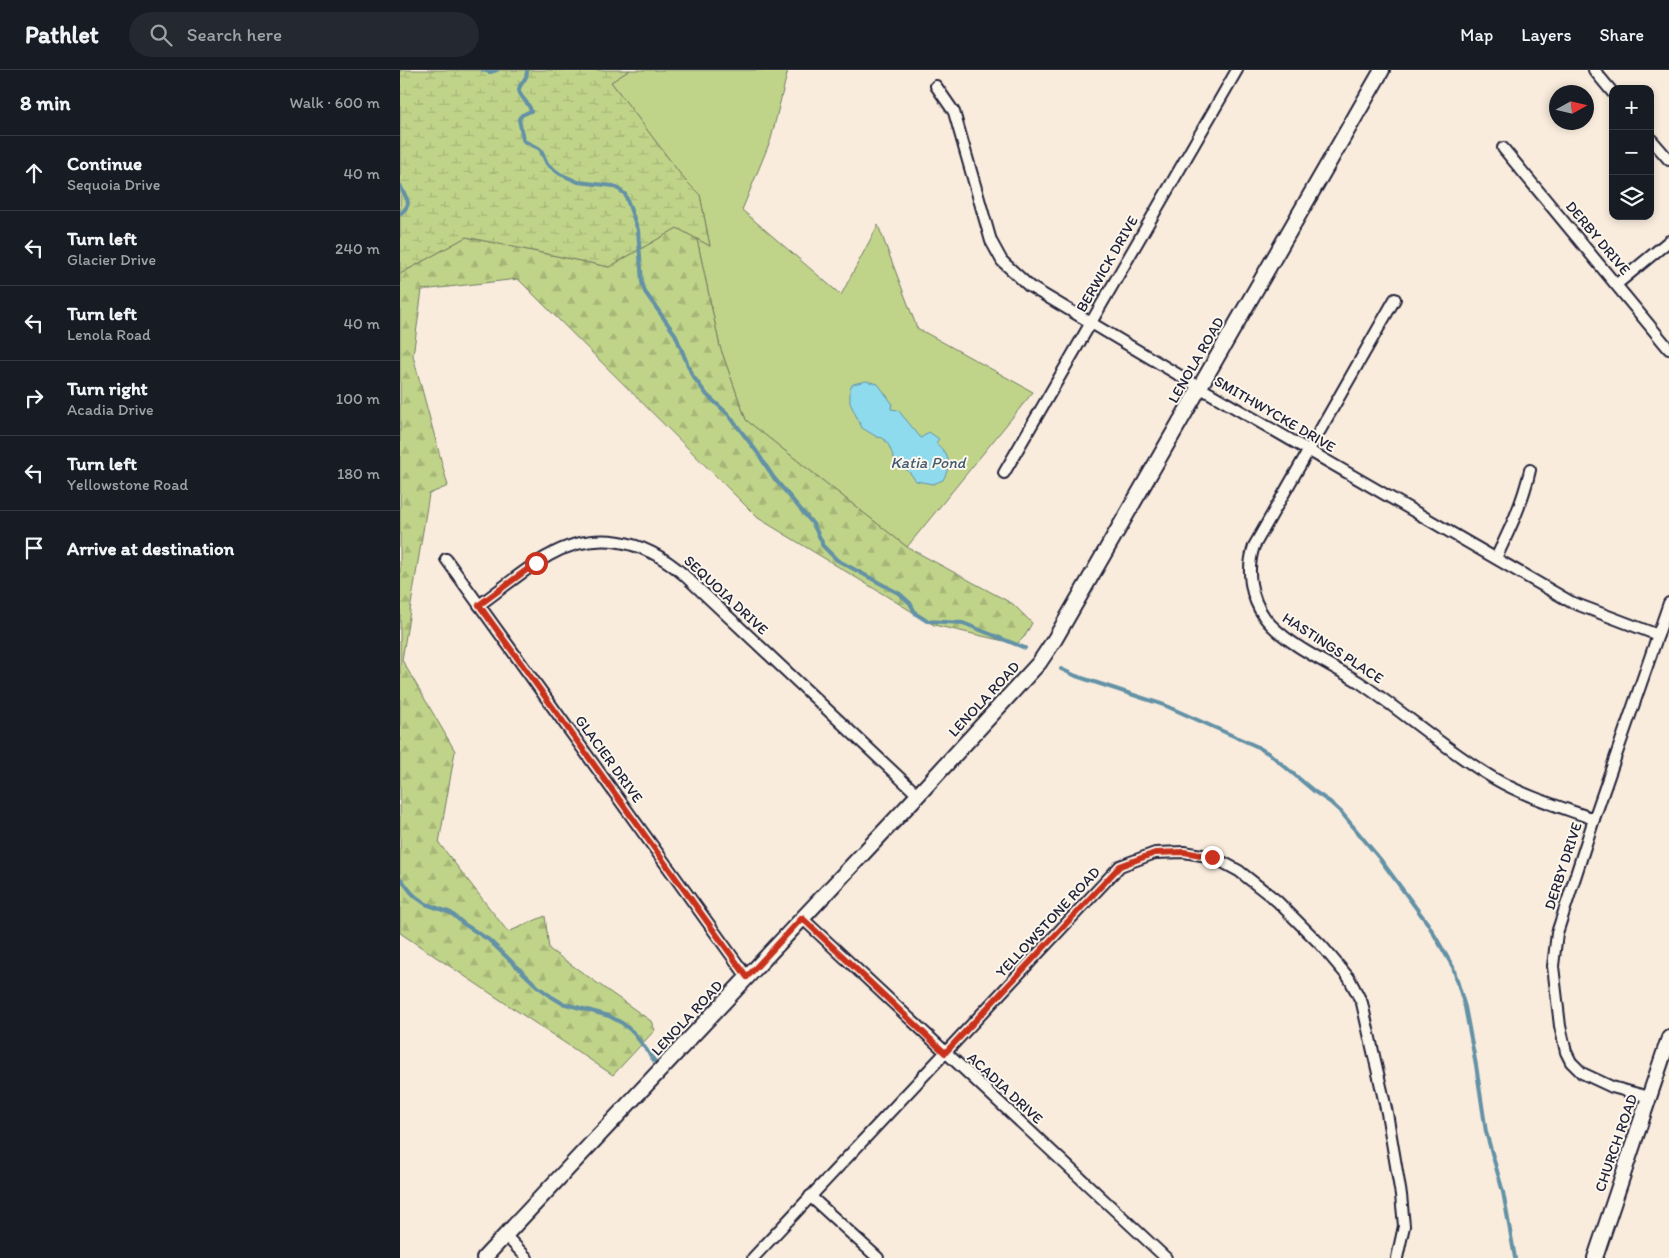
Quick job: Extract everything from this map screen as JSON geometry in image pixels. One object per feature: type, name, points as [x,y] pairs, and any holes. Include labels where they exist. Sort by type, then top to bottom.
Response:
[{"type":"main road","name":"LENOLA ROAD","points":[[484,1258],[918,795],[1028,676],[1048,650],[1382,70]]},
{"type":"main road","name":"CHURCH ROAD","points":[[1594,1258],[1669,1038]]},
{"type":"street","name":"BERWICK DRIVE","points":[[1004,473],[1237,70]]},
{"type":"street","points":[[1594,70],[1609,88]]},
{"type":"street","name":"SMITHWYCKE DRIVE","points":[[936,86],[954,112],[987,230],[995,251],[1010,270],[1029,286],[1199,387],[1571,602],[1658,634]]},
{"type":"street","points":[[1654,143],[1669,160]]},
{"type":"street","name":"DERBY DRIVE","points":[[1503,148],[1669,349]]},
{"type":"street","points":[[1617,284],[1669,241]]},
{"type":"street","name":"HASTINGS PLACE","points":[[1395,299],[1254,546],[1249,570],[1253,594],[1264,616],[1282,635],[1381,697],[1468,762],[1496,780],[1538,799],[1594,820]]},
{"type":"street","points":[[1496,558],[1515,519],[1525,493],[1530,470]]},
{"type":"street","name":"SEQUOIA DRIVE","points":[[479,605],[536,563],[570,545],[605,540],[626,543],[645,549],[666,561],[683,574],[918,795]]},
{"type":"street","name":"GLACIER DRIVE","points":[[446,559],[747,977]]},
{"type":"street","name":"DERBY DRIVE","points":[[1648,1097],[1612,1087],[1582,1073],[1571,1062],[1566,1052],[1560,1026],[1553,966],[1557,933],[1669,603]]},
{"type":"street","name":"YELLOWSTONE ROAD","points":[[753,1258],[1120,866],[1155,853],[1184,852],[1212,857],[1240,871],[1277,900],[1322,946],[1349,978],[1362,1003],[1387,1113],[1401,1195],[1404,1226],[1397,1258]]},
{"type":"street","name":"ACADIA DRIVE","points":[[802,918],[1166,1258]]},
{"type":"street","points":[[810,1196],[878,1258]]},
{"type":"street","points":[[506,1236],[527,1258]]},
{"type":"green space","points":[[400,70],[630,70],[611,82],[684,179],[700,195],[710,246],[677,228],[609,267],[466,237],[400,274]]},
{"type":"green space","points":[[630,70],[788,70],[771,139],[742,210],[841,295],[878,225],[917,328],[1033,392],[907,547],[746,420],[720,347],[697,239],[710,246],[700,195],[684,179],[611,82]]},
{"type":"green space","points":[[677,228],[697,239],[720,347],[746,420],[907,547],[1013,604],[1032,623],[1025,636],[1017,644],[934,625],[758,518],[518,279],[422,290],[413,356],[448,486],[429,494],[402,660],[455,751],[439,843],[508,932],[545,916],[549,949],[651,1021],[655,1030],[613,1075],[400,933],[400,274],[466,237],[609,267]]},
{"type":"water","name":"Katia Pond","points":[[866,381],[878,384],[892,403],[891,409],[898,410],[921,438],[929,432],[939,439],[936,443],[948,460],[948,469],[943,480],[933,484],[916,481],[895,460],[888,444],[883,438],[877,437],[862,428],[850,403],[850,388],[853,384]]},
{"type":"waterway","points":[[483,70],[490,72],[497,70]]},
{"type":"waterway","points":[[527,70],[519,89],[520,94],[531,111],[522,115],[519,119],[524,141],[540,149],[547,164],[560,174],[578,182],[614,186],[625,194],[638,230],[642,282],[645,292],[675,334],[692,375],[707,395],[728,414],[774,478],[813,524],[822,545],[837,560],[900,594],[910,603],[916,614],[927,621],[963,623],[1025,648]]},
{"type":"waterway","points":[[400,185],[408,200],[405,210],[400,214]]},
{"type":"waterway","points":[[1061,669],[1076,676],[1164,705],[1256,746],[1271,755],[1341,812],[1380,859],[1428,924],[1453,967],[1465,1007],[1486,1132],[1503,1192],[1515,1258]]},
{"type":"waterway","points":[[400,878],[411,892],[426,904],[451,913],[489,940],[537,986],[552,997],[562,1003],[609,1016],[622,1023],[634,1033],[656,1063]]},
{"type":"route","points":[[536,563],[479,605],[747,977],[802,918],[945,1053],[1120,866],[1155,853],[1184,852],[1212,857]]}]
